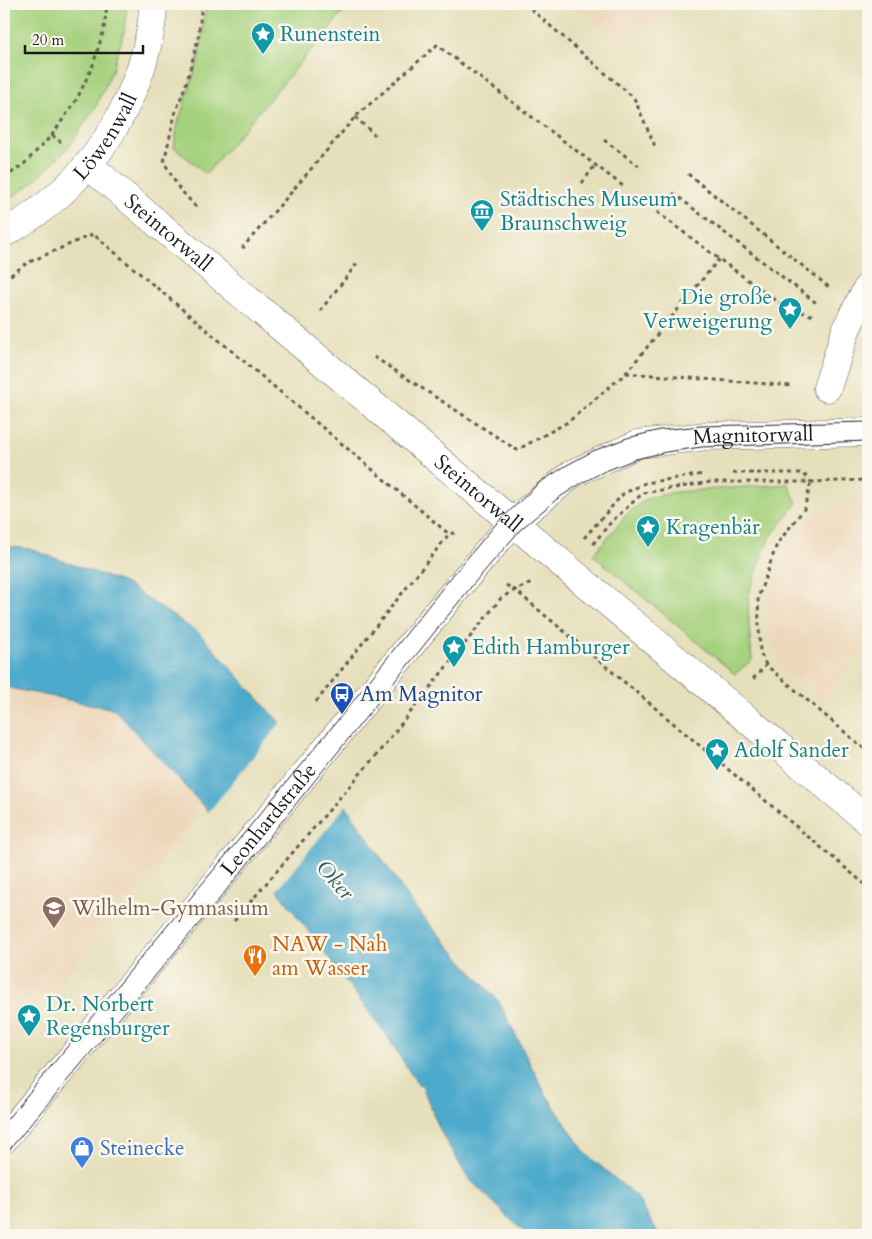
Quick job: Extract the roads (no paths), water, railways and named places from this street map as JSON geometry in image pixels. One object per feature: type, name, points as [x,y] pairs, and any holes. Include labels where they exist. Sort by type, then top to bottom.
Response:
[{"type":"street","name":"Löwenwall","points":[[4,232],[25,221],[58,195],[88,165],[113,130],[132,92],[146,52],[153,4]]},
{"type":"street","name":"Steintorwall","points":[[88,165],[868,821]]},
{"type":"street","points":[[827,388],[857,307]]},
{"type":"street","name":"Magnitorwall","points":[[513,522],[572,474],[638,444],[706,436],[868,432]]},
{"type":"street","name":"Leonhardstraße","points":[[4,1138],[513,522]]},
{"type":"water","name":"Oker","points":[[4,546],[30,549],[124,583],[200,634],[290,734],[336,791],[416,909],[499,1002],[545,1093],[586,1154],[636,1196],[659,1235],[527,1235],[467,1177],[440,1130],[422,1086],[418,1085],[387,1036],[264,872],[114,709],[4,687]]},
{"type":"tram line","points":[[4,1123],[342,715],[448,581],[495,525],[539,483],[593,451],[627,438],[660,430],[701,426],[868,422]]},
{"type":"tram line","points":[[4,1156],[212,908],[475,582],[521,529],[557,499],[603,472],[636,459],[666,452],[702,447],[868,441]]},
{"type":"place","name":"Runenstein","points":[[263,55]]},
{"type":"place","name":"Städtisches Museum Braunschweig","points":[[482,232]]},
{"type":"place","name":"Die große Verweigerung","points":[[790,330]]},
{"type":"place","name":"Kragenbär","points":[[648,548]]},
{"type":"place","name":"Edith Hamburger","points":[[454,668]]},
{"type":"place","name":"Am Magnitor","points":[[342,715]]},
{"type":"place","name":"Adolf Sander","points":[[717,771]]},
{"type":"place","name":"Wilhelm-Gymnasium","points":[[54,929]]},
{"type":"place","name":"NAW - Nah am Wasser","points":[[255,977]]},
{"type":"place","name":"Dr. Norbert Regensburger","points":[[29,1037]]},
{"type":"place","name":"Steinecke","points":[[82,1169]]}]
